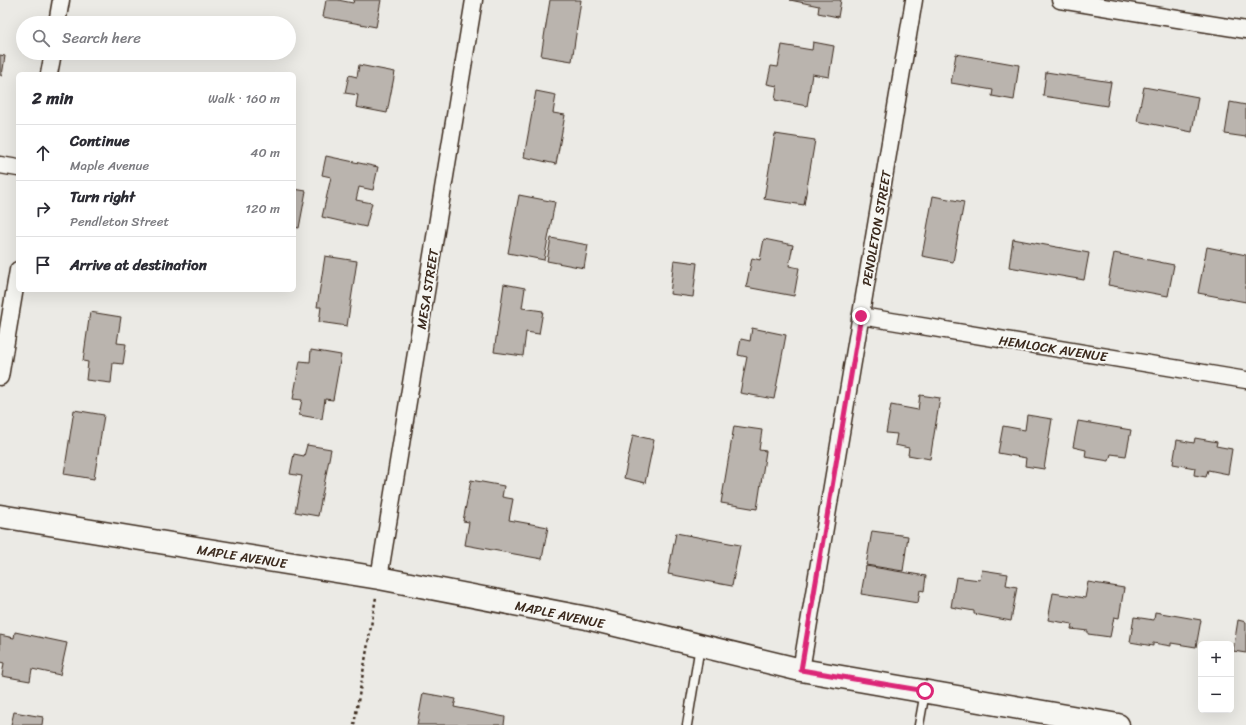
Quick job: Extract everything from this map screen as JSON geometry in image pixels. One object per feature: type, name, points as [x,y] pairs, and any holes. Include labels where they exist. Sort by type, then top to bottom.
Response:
[{"type":"street","points":[[58,16],[61,0]]},
{"type":"street","name":"MESA STREET","points":[[380,578],[474,0]]},
{"type":"street","name":"PENDLETON STREET","points":[[801,670],[914,0]]},
{"type":"street","points":[[1060,0],[1246,30]]},
{"type":"street","points":[[49,72],[52,60]]},
{"type":"street","points":[[0,165],[16,168]]},
{"type":"street","points":[[0,377],[16,282]]},
{"type":"street","name":"HEMLOCK AVENUE","points":[[861,316],[1246,380]]},
{"type":"street","name":"MAPLE AVENUE","points":[[0,516],[380,578],[587,618],[801,670],[1118,725]]},
{"type":"lane","points":[[687,725],[700,646]]},
{"type":"lane","points":[[919,725],[925,691]]},
{"type":"path","points":[[354,725],[380,578]]},
{"type":"building","points":[[326,0],[338,0],[353,3],[354,0],[381,0],[376,27],[323,17]]},
{"type":"building","points":[[550,0],[581,0],[572,61],[541,56]]},
{"type":"building","points":[[790,0],[841,0],[838,17],[818,13],[819,6]]},
{"type":"building","points":[[813,42],[834,46],[829,77],[812,74],[807,106],[775,100],[777,86],[767,84],[771,66],[778,67],[782,45],[812,50]]},
{"type":"building","points":[[956,54],[1019,65],[1014,100],[992,96],[993,90],[951,83]]},
{"type":"building","points":[[0,55],[5,56],[2,76],[0,75]]},
{"type":"building","points":[[359,65],[395,72],[387,113],[356,107],[358,95],[345,93],[349,75],[357,77]]},
{"type":"building","points":[[1046,72],[1111,82],[1107,106],[1043,96]]},
{"type":"building","points":[[1144,87],[1198,97],[1192,132],[1137,121]]},
{"type":"building","points":[[536,91],[556,95],[553,113],[565,115],[556,164],[524,157]]},
{"type":"building","points":[[1230,102],[1246,105],[1246,137],[1225,134]]},
{"type":"building","points":[[775,134],[815,140],[804,205],[764,199]]},
{"type":"building","points":[[326,156],[378,167],[373,190],[359,187],[356,200],[372,203],[366,227],[322,217],[331,177],[322,175]]},
{"type":"building","points":[[296,189],[306,191],[299,228],[296,227]]},
{"type":"building","points":[[519,195],[555,202],[544,260],[508,253]]},
{"type":"building","points":[[933,196],[964,202],[953,262],[922,256]]},
{"type":"building","points":[[551,238],[588,245],[584,268],[547,261]]},
{"type":"building","points":[[764,239],[793,245],[789,266],[799,268],[794,296],[746,287],[752,258],[760,260]]},
{"type":"building","points":[[1013,239],[1089,253],[1084,280],[1009,267]]},
{"type":"building","points":[[1207,247],[1246,255],[1246,302],[1198,293]]},
{"type":"building","points":[[1114,253],[1174,265],[1168,296],[1108,285]]},
{"type":"building","points":[[325,256],[357,261],[347,326],[319,322],[321,307],[317,307]]},
{"type":"building","points":[[674,260],[697,263],[693,297],[670,294]]},
{"type":"building","points":[[504,284],[525,288],[522,308],[543,311],[539,334],[526,332],[523,356],[494,352]]},
{"type":"building","points":[[90,312],[121,317],[117,343],[126,344],[123,364],[113,363],[111,383],[86,380],[88,362],[83,361]]},
{"type":"building","points":[[752,328],[786,335],[774,399],[740,393],[747,357],[738,355],[741,339],[750,341]]},
{"type":"building","points":[[311,350],[341,355],[333,400],[325,399],[322,419],[299,415],[302,400],[293,399],[300,361],[310,362]]},
{"type":"building","points":[[920,395],[940,398],[930,459],[908,455],[909,448],[895,445],[897,434],[886,433],[891,405],[918,410]]},
{"type":"building","points":[[74,410],[104,415],[94,479],[64,474]]},
{"type":"building","points":[[1027,415],[1052,419],[1044,469],[1025,466],[1026,458],[998,453],[1003,426],[1025,430]]},
{"type":"building","points":[[1078,421],[1131,430],[1126,456],[1111,454],[1109,461],[1085,457],[1086,450],[1073,447]]},
{"type":"building","points":[[734,426],[762,430],[759,450],[766,451],[757,509],[721,503]]},
{"type":"building","points":[[633,435],[654,440],[645,483],[624,478]]},
{"type":"building","points":[[1195,438],[1217,442],[1216,446],[1232,449],[1228,474],[1208,470],[1206,477],[1194,475],[1195,468],[1173,464],[1177,440],[1194,443]]},
{"type":"building","points":[[307,445],[331,449],[318,516],[295,512],[302,476],[290,474],[294,454],[304,456]]},
{"type":"building","points":[[471,480],[504,486],[502,497],[513,499],[509,520],[548,527],[542,559],[465,545],[469,522],[463,521]]},
{"type":"building","points":[[872,531],[908,536],[903,571],[866,565]]},
{"type":"building","points":[[676,533],[740,545],[732,586],[668,574]]},
{"type":"building","points":[[866,566],[926,576],[924,591],[920,590],[918,603],[861,594]]},
{"type":"building","points":[[982,570],[1008,574],[1006,585],[1017,587],[1011,621],[974,614],[974,611],[951,607],[956,577],[980,580]]},
{"type":"building","points":[[1088,582],[1124,588],[1119,618],[1114,617],[1110,637],[1088,634],[1088,631],[1071,629],[1072,624],[1048,620],[1053,593],[1085,598]]},
{"type":"building","points":[[1155,612],[1201,620],[1196,647],[1171,643],[1171,646],[1153,643],[1153,646],[1130,642],[1134,617],[1154,620]]},
{"type":"building","points":[[1238,620],[1246,622],[1246,653],[1234,651]]},
{"type":"building","points":[[15,632],[67,643],[60,675],[32,669],[30,681],[2,676],[4,663],[0,662],[0,635],[14,638]]},
{"type":"building","points":[[423,693],[456,699],[454,707],[505,717],[504,725],[417,725]]},
{"type":"building","points":[[14,712],[43,717],[42,725],[11,725]]},
{"type":"route","points":[[861,316],[801,670],[925,691]]}]
